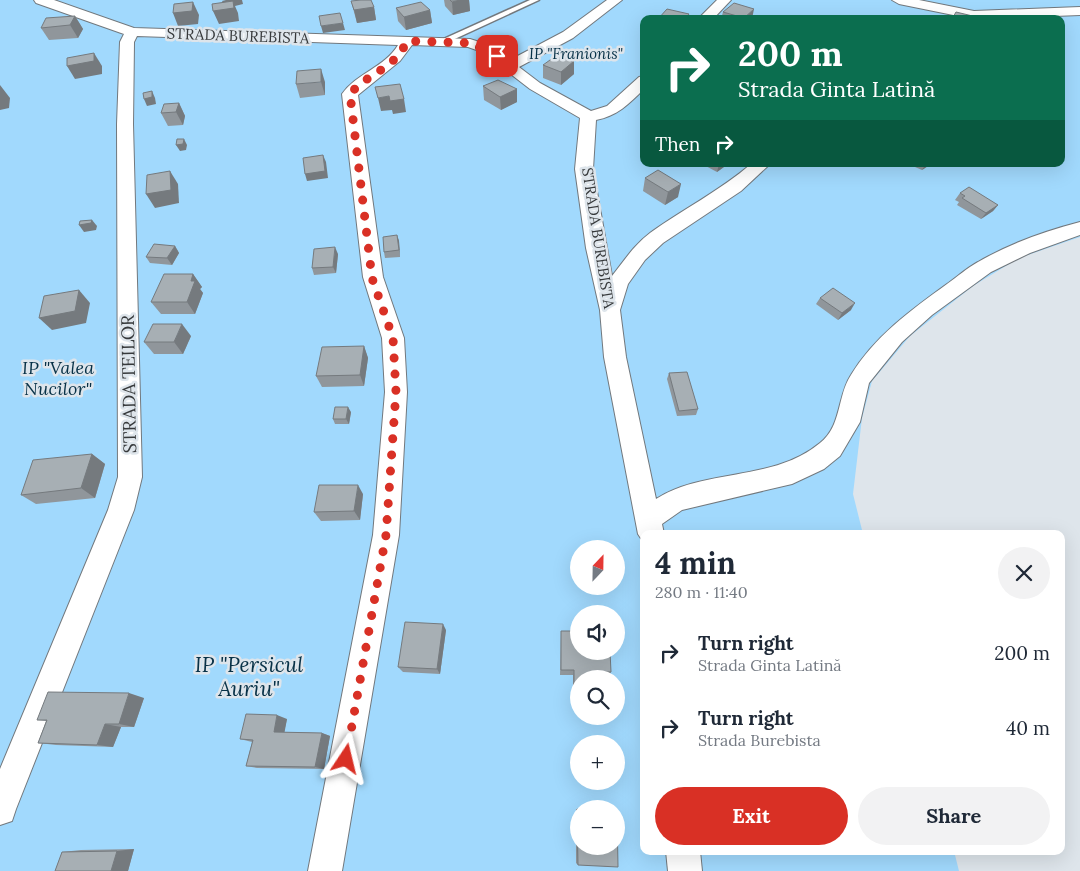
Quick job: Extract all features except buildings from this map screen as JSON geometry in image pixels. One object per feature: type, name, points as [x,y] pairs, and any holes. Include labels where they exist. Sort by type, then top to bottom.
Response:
[{"type":"street","points":[[41,0],[132,32]]},
{"type":"street","points":[[509,66],[568,35],[615,0]]},
{"type":"street","points":[[709,15],[724,0]]},
{"type":"street","points":[[899,0],[974,15],[1080,11]]},
{"type":"street","name":"STRADA BUREBISTA","points":[[132,32],[443,41],[479,46],[497,56],[535,86],[588,116],[584,169],[596,248],[610,310],[615,357],[650,525]]},
{"type":"street","name":"STRADA TEILOR","points":[[0,809],[121,510],[130,477],[132,436],[128,383],[125,124],[127,42],[132,32]]},
{"type":"street","points":[[325,871],[386,535],[396,392],[393,338],[372,278],[350,94],[358,85],[390,65],[407,41]]},
{"type":"street","points":[[588,116],[599,117],[610,113],[640,84]]},
{"type":"street","points":[[610,310],[618,282],[638,255],[656,238],[735,186],[757,167]]},
{"type":"street","points":[[650,525],[676,500],[792,473],[815,461],[831,449],[848,422],[859,380],[894,336],[925,310],[984,267],[1023,248],[1080,228]]},
{"type":"street","points":[[596,248],[608,254],[638,255]]},
{"type":"street","points":[[683,855],[685,871]]},
{"type":"lane","points":[[443,41],[536,0]]},
{"type":"green space","points":[[0,0],[1080,0],[1080,237],[1019,258],[973,286],[910,336],[872,381],[862,418],[853,494],[862,530],[640,530],[640,855],[955,855],[959,871],[0,871]]},
{"type":"route","points":[[346,759],[386,535],[396,392],[393,338],[372,278],[349,103],[350,94],[358,85],[390,65],[407,41],[429,40],[470,43],[487,49],[497,56]]},
{"type":"park label","name":"IP \"Franionis\"","points":[[576,54]]},
{"type":"park label","name":"IP \"Valea Nucilor\"","points":[[58,378]]},
{"type":"park label","name":"IP \"Persicul Auriu\"","points":[[249,677]]}]
